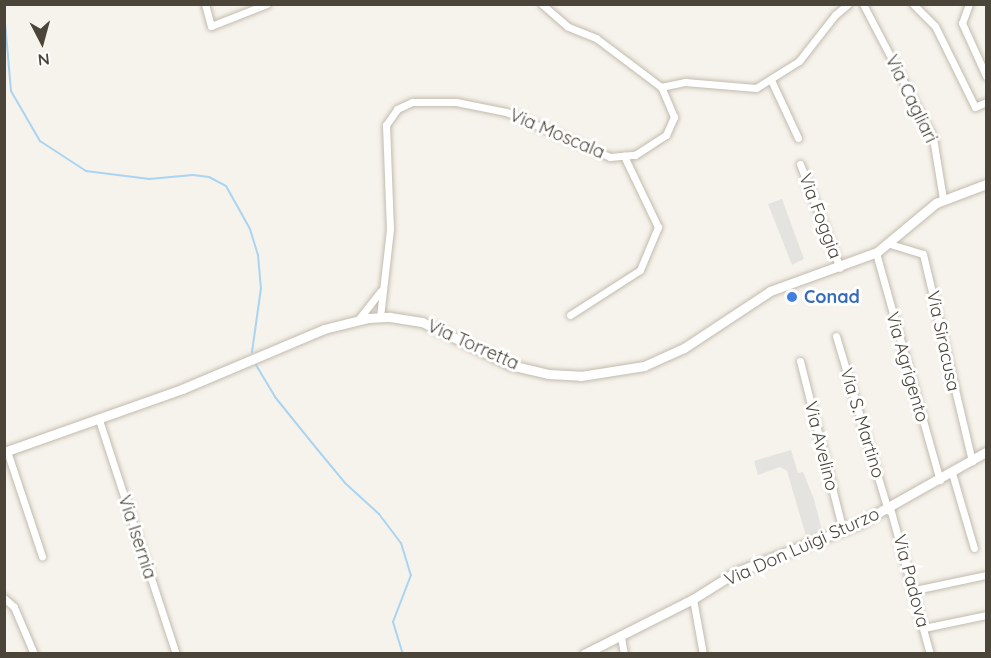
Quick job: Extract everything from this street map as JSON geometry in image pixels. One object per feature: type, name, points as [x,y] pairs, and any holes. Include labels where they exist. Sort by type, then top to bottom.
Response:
[{"type":"street","points":[[205,4],[212,26],[267,4]]},
{"type":"street","name":"Via Moscala","points":[[381,317],[381,291],[390,229],[386,125],[397,109],[412,102],[456,102],[506,112],[610,157],[634,155],[666,135],[674,117],[661,87],[596,38],[567,26],[542,4]]},
{"type":"street","points":[[661,87],[685,82],[756,88],[799,61],[835,15],[848,4]]},
{"type":"street","name":"Via Cagliari","points":[[863,4],[933,138],[943,199]]},
{"type":"street","points":[[914,4],[935,26],[975,107],[987,102]]},
{"type":"street","points":[[969,4],[962,23],[987,76]]},
{"type":"street","points":[[771,80],[798,138]]},
{"type":"street","points":[[570,315],[640,270],[658,227],[624,156]]},
{"type":"street","name":"Via Foggia","points":[[800,164],[840,268]]},
{"type":"street","name":"Via Torretta","points":[[6,451],[99,420],[324,329],[358,320],[381,317],[405,318],[441,329],[495,358],[531,371],[566,376],[600,374],[657,362],[759,297],[876,253],[943,199],[987,184]]},
{"type":"street","name":"Via Siracusa","points":[[890,244],[923,254],[947,368],[972,461]]},
{"type":"street","name":"Via Agrigento","points":[[876,253],[940,480]]},
{"type":"street","points":[[358,320],[381,291]]},
{"type":"street","name":"Via S. Martino","points":[[836,336],[889,509]]},
{"type":"street","name":"Via Avelino","points":[[800,361],[843,531]]},
{"type":"street","name":"Via Isernia","points":[[99,420],[176,654]]},
{"type":"street","points":[[6,451],[42,556]]},
{"type":"street","name":"Via Don Luigi Sturzo","points":[[584,654],[693,599],[736,572],[843,531],[889,509],[987,452]]},
{"type":"street","points":[[951,473],[974,548]]},
{"type":"street","name":"Via Padova","points":[[889,509],[915,590],[930,654]]},
{"type":"street","points":[[915,590],[987,575]]},
{"type":"street","points":[[4,598],[14,607],[34,654]]},
{"type":"street","points":[[693,599],[703,654]]},
{"type":"street","points":[[924,628],[987,615]]},
{"type":"street","points":[[621,637],[624,654]]},
{"type":"shaded area","points":[[782,199],[804,259],[792,265],[768,204]]},
{"type":"shaded area","points":[[791,450],[798,473],[803,472],[814,499],[822,531],[806,536],[787,471],[780,467],[758,475],[754,461]]},
{"type":"waterway","points":[[4,11],[11,91],[40,141],[86,171],[149,179],[193,175],[209,177],[226,186],[250,229],[258,255],[261,288],[252,352]]},
{"type":"waterway","points":[[256,365],[275,397],[317,449],[345,483],[379,514],[401,543],[411,575],[393,622],[403,654]]},
{"type":"place","name":"Conad","points":[[792,297]]}]
